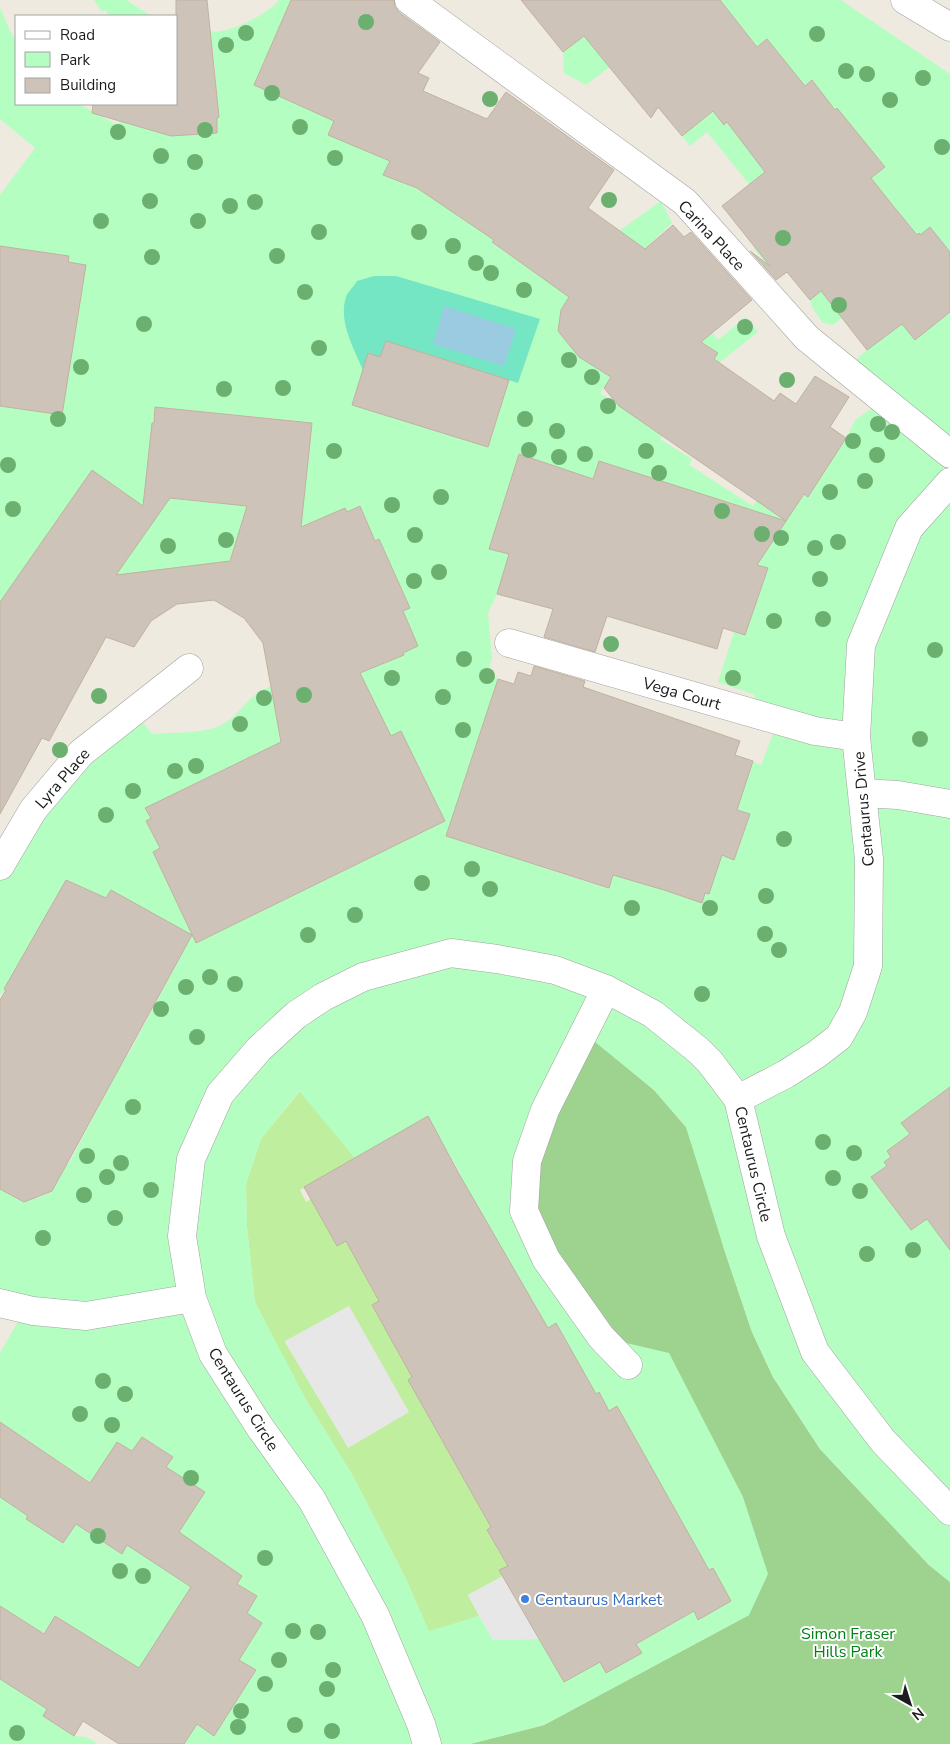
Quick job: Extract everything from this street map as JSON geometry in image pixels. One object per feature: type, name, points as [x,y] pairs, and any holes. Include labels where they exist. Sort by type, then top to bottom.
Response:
[{"type":"street","name":"Carina Place","points":[[409,0],[685,202],[807,338],[942,448]]},
{"type":"street","points":[[905,0],[950,27]]},
{"type":"street","name":"Centaurus Drive","points":[[738,1099],[786,1074],[817,1054],[839,1037],[853,1012],[868,966],[869,859],[856,737],[861,645],[910,528],[950,482]]},
{"type":"street","name":"Vega Court","points":[[509,643],[815,731],[856,737]]},
{"type":"street","name":"Lyra Place","points":[[0,866],[33,810],[81,753],[189,668]]},
{"type":"street","points":[[862,793],[898,795],[950,804]]},
{"type":"street","name":"Centaurus Circle","points":[[427,1744],[421,1724],[375,1615],[312,1500],[259,1426],[213,1354],[192,1298],[182,1236],[191,1159],[220,1094],[259,1049],[296,1014],[363,976],[451,953],[498,959],[555,970],[606,989],[653,1014],[698,1050],[710,1062],[738,1099],[771,1236],[815,1352],[883,1440],[950,1512]]},
{"type":"street","points":[[606,989],[546,1110],[527,1161],[524,1211],[546,1259],[601,1337],[628,1365]]},
{"type":"street","points":[[0,1303],[33,1311],[86,1316],[192,1298]]},
{"type":"green space","points":[[94,0],[126,0],[149,15],[110,15],[105,10],[102,12]]},
{"type":"green space","points":[[279,0],[310,0],[291,1],[261,68],[266,70],[259,87],[324,116],[335,118],[328,135],[390,161],[384,175],[418,189],[494,240],[492,243],[544,279],[578,284],[561,310],[558,331],[582,358],[611,377],[600,393],[663,435],[660,439],[692,459],[689,465],[753,506],[773,474],[778,477],[761,504],[786,520],[804,494],[808,496],[846,438],[856,419],[874,407],[846,369],[867,350],[902,324],[915,340],[950,312],[950,803],[864,795],[950,806],[950,1582],[929,1565],[820,1449],[773,1377],[752,1332],[686,1127],[654,1090],[584,1033],[524,1211],[601,1337],[669,1353],[743,1497],[768,1574],[749,1615],[544,1725],[470,1744],[184,1744],[197,1724],[214,1736],[256,1671],[239,1660],[262,1623],[247,1613],[257,1597],[237,1584],[242,1576],[214,1556],[132,1679],[109,1650],[56,1616],[43,1633],[0,1606],[0,1497],[28,1516],[27,1519],[62,1543],[92,1499],[105,1543],[121,1554],[127,1545],[166,1552],[205,1492],[166,1467],[173,1457],[143,1437],[132,1451],[117,1442],[91,1483],[0,1422],[0,1353],[25,1309],[0,1303],[0,1189],[7,1193],[12,1184],[38,1198],[52,1191],[62,1173],[60,1158],[69,1163],[122,1063],[112,1057],[119,1051],[128,1055],[182,954],[181,944],[66,880],[49,908],[53,910],[21,960],[2,995],[0,993],[0,866],[134,711],[152,734],[193,732],[209,729],[229,720],[264,689],[306,675],[229,566],[217,602],[210,601],[214,563],[165,569],[125,593],[0,624],[0,406],[74,339],[86,266],[68,262],[69,256],[0,246],[0,195],[35,148],[0,119],[0,8],[15,39],[15,105],[81,105],[117,125],[119,121],[171,136],[217,133],[217,117],[219,117],[213,47],[193,47],[210,31],[217,32],[236,27],[267,11]],"holes":[[[396,276],[518,382],[509,380],[488,447],[352,405]],[[156,407],[309,422],[302,511],[144,495],[152,423],[154,423]],[[523,456],[593,480],[599,461],[670,484],[724,556],[768,568],[745,635],[734,632],[718,682],[755,695],[753,713],[778,721],[761,765],[752,761],[737,810],[750,814],[734,860],[722,855],[709,893],[705,893],[702,903],[664,890],[620,855],[608,888],[540,867],[549,841],[455,809],[498,679],[487,675],[492,658],[488,613],[497,594],[509,554],[489,549],[510,481]],[[360,506],[375,541],[379,540],[409,608],[403,611],[417,646],[403,653],[403,655],[337,683],[278,536],[345,508],[347,512]],[[376,707],[391,736],[401,731],[426,781],[429,829],[208,937],[201,925],[178,904],[153,852],[160,848],[146,821],[151,818],[145,808],[291,737]],[[299,1091],[355,1158],[428,1117],[460,1173],[452,1178],[522,1301],[531,1297],[548,1328],[556,1324],[581,1368],[589,1398],[599,1392],[609,1411],[617,1406],[637,1441],[629,1446],[705,1572],[713,1568],[731,1601],[699,1620],[694,1611],[637,1644],[642,1653],[606,1673],[600,1662],[564,1682],[539,1639],[493,1640],[479,1616],[429,1631],[405,1577],[353,1476],[305,1398],[255,1302],[247,1227],[246,1184],[261,1139]]]},
{"type":"green space","points":[[720,0],[841,0],[950,74],[950,252],[930,227],[920,235],[919,233],[917,235],[871,178],[884,167],[812,80],[793,94],[789,91],[737,135],[763,168],[772,162],[818,220],[807,229],[813,237],[780,264],[769,266],[753,248],[782,225],[707,132],[690,146],[682,136],[713,111],[724,125],[780,81],[778,78],[790,68],[767,39],[755,49],[753,47],[756,45]]},
{"type":"green space","points":[[592,29],[615,63],[586,85],[564,73],[563,52]]},
{"type":"green space","points":[[661,201],[672,223],[644,250],[718,340],[746,317],[758,332],[719,363],[713,359],[718,353],[656,311],[598,246]]},
{"type":"green space","points":[[842,273],[876,291],[833,325],[823,323],[813,309],[810,300]]},
{"type":"green space","points":[[374,276],[396,276],[540,319],[518,383],[386,341],[380,357],[363,370],[345,325],[344,306],[347,295],[357,281]]},
{"type":"green space","name":"Simon Fraser Hills Park","points":[[584,1032],[654,1090],[686,1127],[752,1332],[773,1377],[820,1449],[929,1565],[950,1582],[950,1744],[470,1744],[544,1725],[749,1615],[601,1337],[524,1211]]},
{"type":"green space","points":[[300,1091],[355,1158],[300,1190],[306,1202],[311,1199],[337,1246],[346,1241],[379,1301],[372,1305],[421,1372],[408,1380],[491,1527],[487,1531],[508,1566],[500,1570],[503,1576],[468,1595],[479,1616],[429,1632],[405,1577],[353,1476],[305,1398],[255,1302],[247,1227],[246,1184],[261,1139]],"holes":[[[349,1306],[348,1447],[285,1342]]]},
{"type":"green space","points":[[0,1679],[56,1695],[43,1716],[73,1736],[86,1737],[98,1744],[0,1744]]},
{"type":"shaded area","points":[[349,1306],[409,1412],[348,1448],[285,1341]]},
{"type":"shaded area","points":[[503,1576],[539,1639],[493,1640],[468,1595]]},
{"type":"water","points":[[444,306],[516,329],[504,366],[433,344]]},
{"type":"building","points":[[176,0],[207,0],[219,117],[217,118],[217,133],[171,136],[92,113],[93,105],[178,105],[178,15],[176,15]]},
{"type":"building","points":[[291,0],[394,0],[395,7],[400,13],[440,42],[418,73],[429,78],[423,91],[487,119],[506,92],[614,170],[588,208],[645,249],[673,225],[684,237],[691,232],[752,300],[701,342],[718,353],[714,359],[774,401],[780,393],[796,404],[815,376],[849,397],[830,427],[846,438],[808,497],[804,494],[786,521],[619,406],[604,388],[611,377],[579,357],[558,331],[561,310],[569,297],[492,242],[494,240],[417,188],[383,175],[390,161],[328,135],[334,121],[254,85]]},
{"type":"building","points":[[521,0],[720,0],[757,47],[767,39],[805,86],[812,80],[835,110],[837,108],[885,167],[871,178],[894,207],[917,235],[919,233],[920,235],[930,227],[950,252],[950,312],[915,340],[902,324],[867,350],[821,291],[810,300],[787,272],[776,280],[750,251],[770,266],[722,206],[765,172],[727,122],[724,125],[713,111],[682,136],[658,107],[651,118],[584,36],[563,52]]},
{"type":"building","points":[[0,246],[69,256],[68,262],[86,265],[62,415],[0,406]]},
{"type":"building","points":[[386,341],[509,380],[488,447],[352,405],[368,353],[380,357]]},
{"type":"building","points":[[155,407],[312,423],[301,527],[345,508],[347,512],[360,506],[375,541],[379,539],[410,608],[403,611],[418,646],[403,653],[404,655],[360,673],[391,736],[401,731],[445,821],[196,943],[153,852],[160,848],[146,821],[151,818],[145,808],[281,742],[263,643],[244,618],[214,600],[177,604],[151,621],[134,647],[106,637],[49,741],[42,738],[0,814],[0,602],[92,470],[143,506],[152,423],[154,423]],"holes":[[[170,498],[247,506],[230,561],[116,575]]]},
{"type":"building","points":[[519,454],[593,479],[599,461],[786,521],[757,565],[768,568],[745,635],[723,628],[717,649],[607,616],[595,652],[544,637],[553,609],[497,594],[509,554],[489,549]]},
{"type":"building","points":[[534,666],[585,681],[583,687],[740,741],[735,755],[753,761],[737,810],[750,814],[734,860],[722,855],[709,894],[705,893],[702,903],[613,875],[609,888],[446,836],[498,679],[514,684],[518,672],[531,676]]},
{"type":"building","points":[[66,880],[106,898],[111,890],[192,935],[52,1191],[24,1202],[0,1189],[0,1000],[6,990],[4,989]]},
{"type":"building","points":[[950,1087],[950,1250],[927,1219],[911,1230],[871,1177],[887,1166],[884,1162],[891,1157],[887,1151],[910,1134],[901,1123]]},
{"type":"building","points":[[428,1116],[459,1174],[548,1328],[556,1323],[596,1394],[599,1392],[609,1411],[617,1406],[709,1570],[713,1568],[731,1601],[698,1620],[694,1611],[636,1644],[642,1653],[606,1673],[600,1662],[564,1682],[499,1570],[508,1566],[487,1530],[491,1527],[408,1380],[412,1377],[372,1305],[379,1301],[346,1241],[337,1246],[304,1187]]},
{"type":"building","points":[[0,1422],[90,1483],[117,1442],[132,1451],[142,1437],[173,1457],[166,1467],[205,1492],[179,1532],[242,1576],[237,1584],[257,1596],[247,1613],[262,1623],[239,1660],[256,1670],[214,1736],[197,1724],[184,1744],[119,1744],[83,1721],[74,1736],[43,1716],[47,1709],[0,1679],[0,1606],[44,1634],[55,1616],[139,1668],[191,1587],[127,1545],[122,1554],[76,1524],[63,1543],[26,1519],[28,1516],[0,1497]]},
{"type":"place","name":"Centaurus Market","points":[[525,1599]]}]
